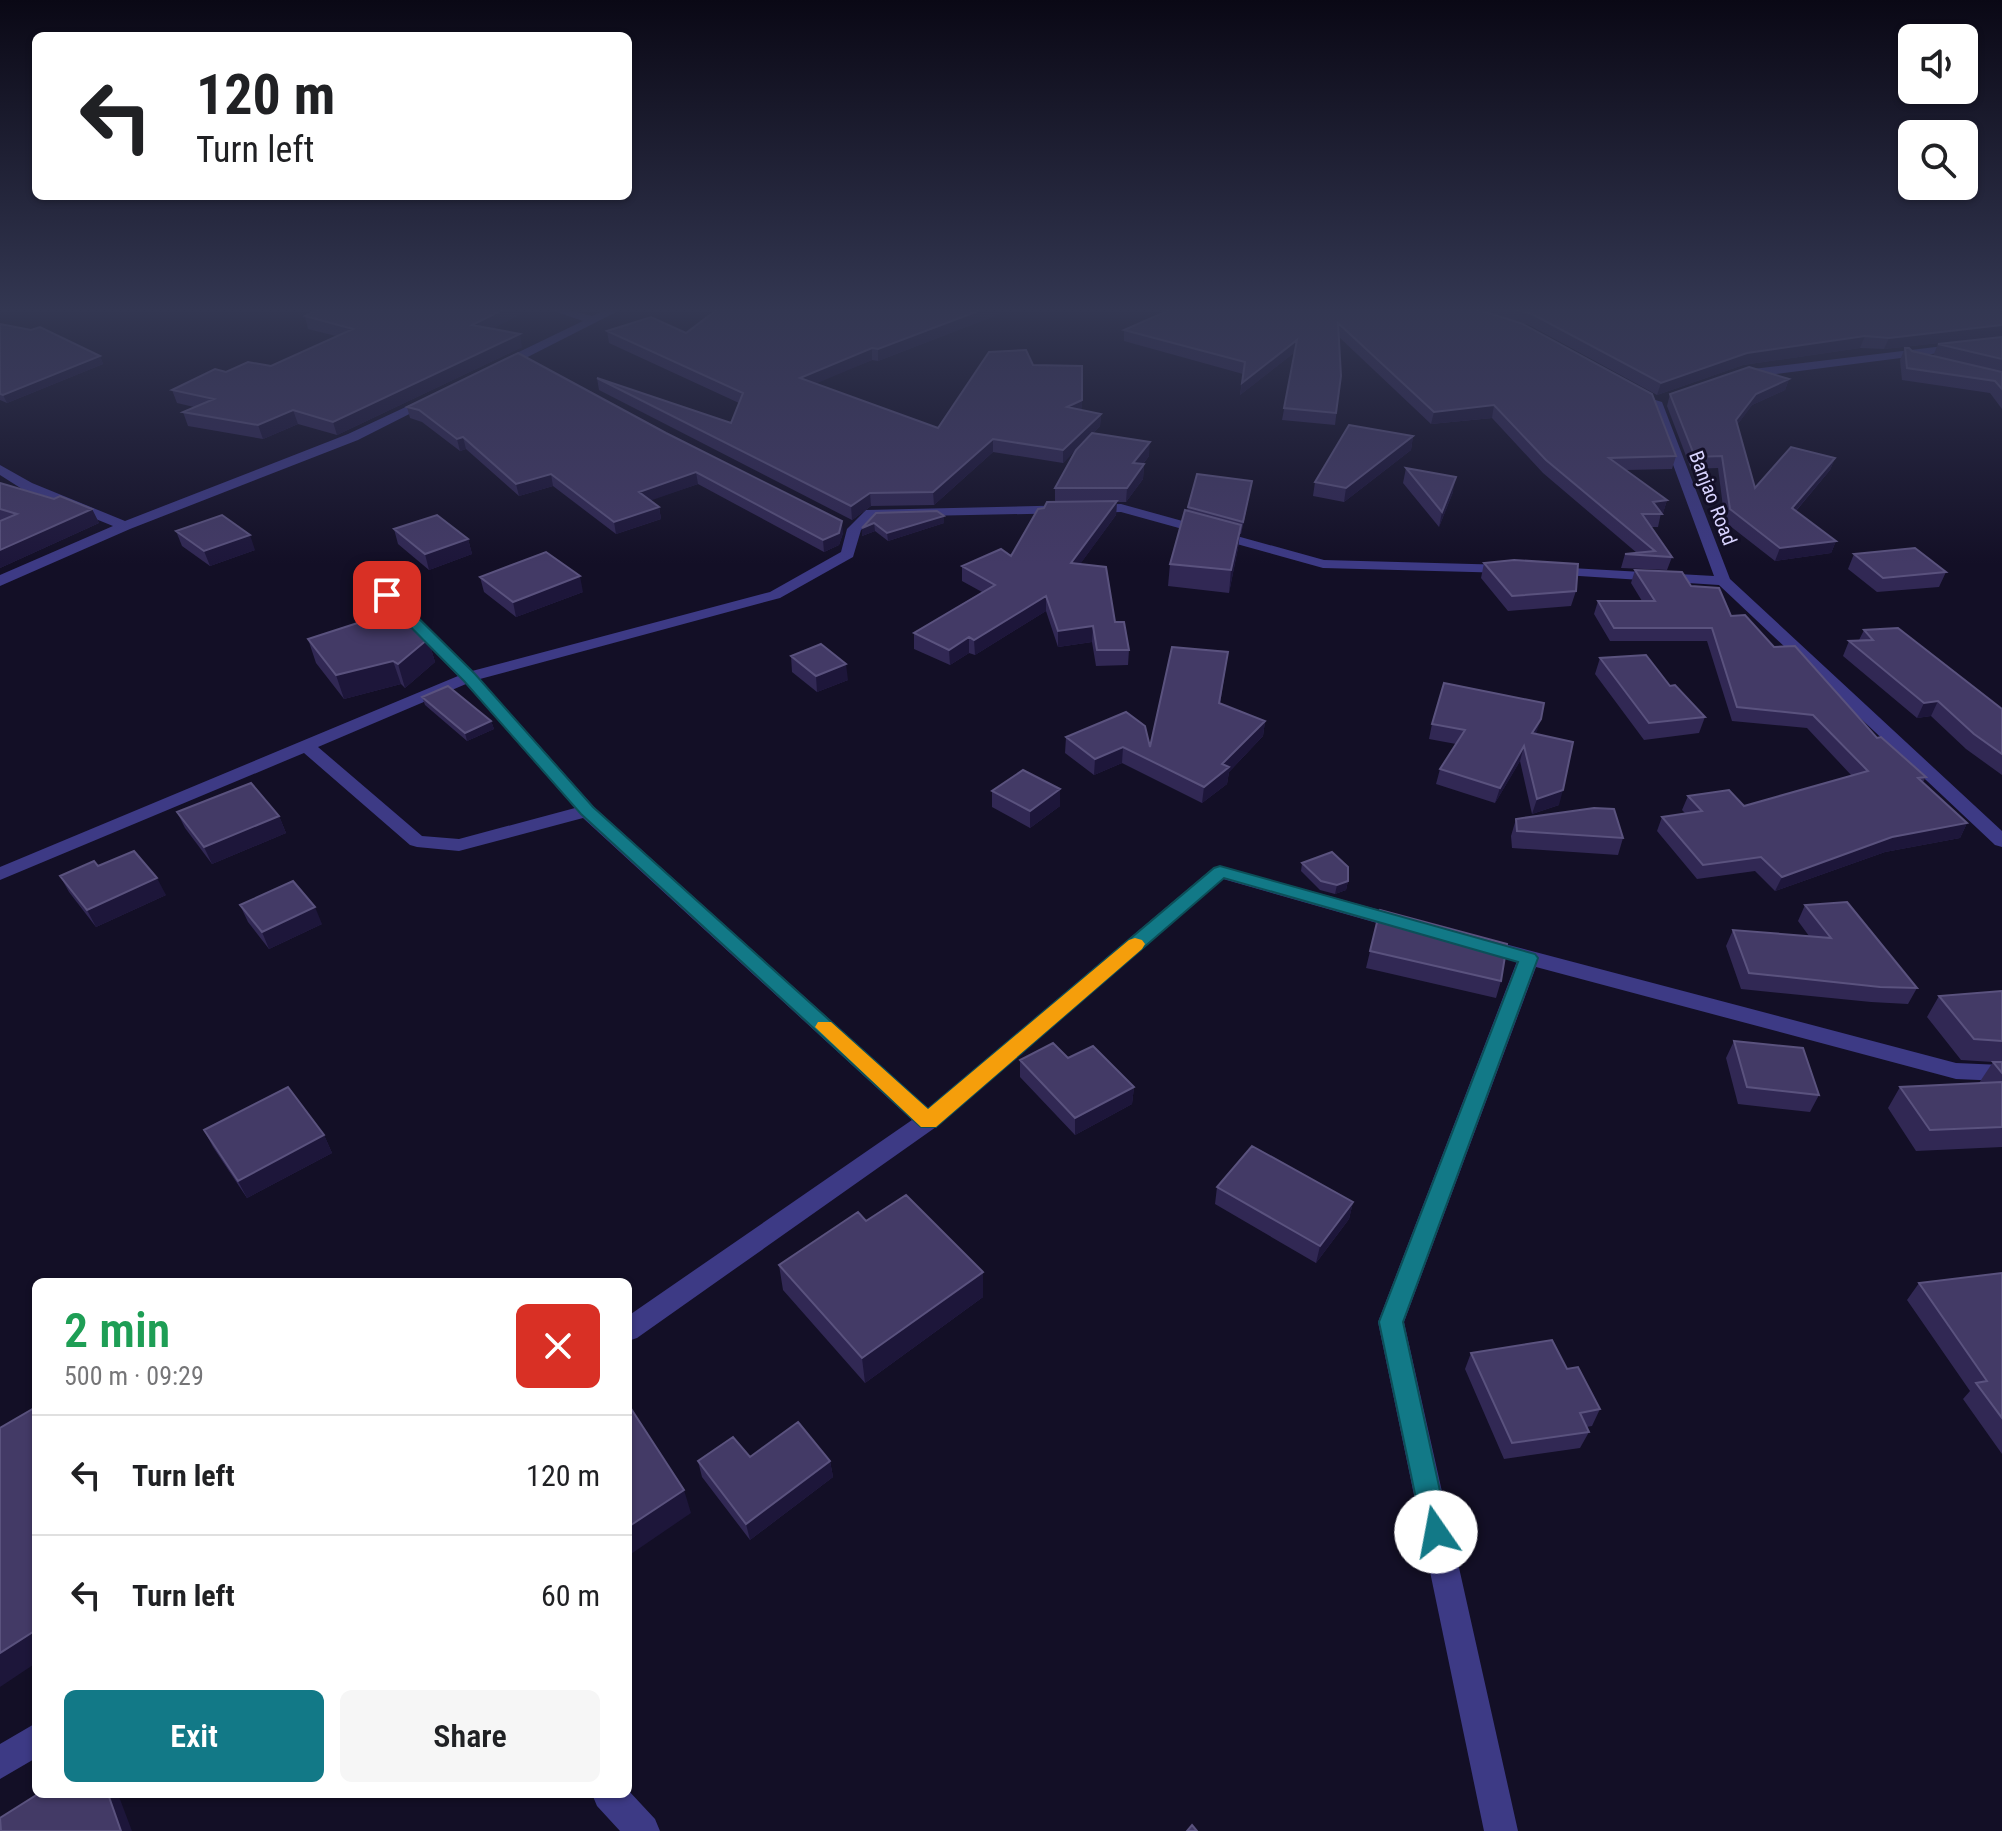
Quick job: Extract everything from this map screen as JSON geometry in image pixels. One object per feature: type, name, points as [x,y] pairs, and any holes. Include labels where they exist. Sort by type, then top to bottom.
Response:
[{"type":"street","points":[[0,581],[125,526],[353,437],[437,397]]},
{"type":"street","name":"Banjao Road","points":[[1657,398],[1723,581],[2002,841]]},
{"type":"street","points":[[0,469],[27,486],[125,526]]},
{"type":"street","points":[[0,874],[469,677],[775,595],[848,554],[848,526],[871,513],[1121,508],[1323,564],[1529,569],[1723,581]]},
{"type":"street","points":[[387,595],[469,677],[587,811],[928,1121]]},
{"type":"street","points":[[306,745],[417,841],[459,845],[587,811]]},
{"type":"street","points":[[632,1327],[928,1121],[1220,872],[1426,930]]},
{"type":"street","points":[[1455,938],[1956,1071],[2002,1073]]},
{"type":"street","points":[[1501,1831],[1391,1322],[1529,958]]},
{"type":"street","points":[[0,1763],[32,1742]]},
{"type":"street","points":[[613,1798],[643,1831]]},
{"type":"building","points":[[188,393],[394,393],[333,422],[293,410],[258,425],[183,412],[214,399]]},
{"type":"building","points":[[435,393],[593,393],[842,521],[839,533],[823,540],[696,472],[639,492],[659,507],[614,522],[551,474],[516,484],[463,437],[457,439],[419,410],[407,407]]},
{"type":"building","points":[[628,393],[643,393],[731,423],[743,393],[843,393],[938,428],[961,393],[1082,393],[1082,400],[1067,407],[1101,414],[1063,450],[993,439],[933,492],[870,493],[851,506]]},
{"type":"building","points":[[1287,393],[1339,393],[1336,413],[1284,408]]},
{"type":"building","points":[[1414,393],[1652,394],[1676,456],[1609,458],[1667,500],[1653,502],[1662,514],[1642,514],[1672,557],[1625,554],[1655,551],[1546,460],[1494,405],[1434,412]]},
{"type":"building","points":[[1757,393],[1736,420],[1755,488],[1791,447],[1835,458],[1792,508],[1836,541],[1780,548],[1730,509],[1722,456],[1695,457],[1670,394]]},
{"type":"building","points":[[1349,425],[1413,436],[1346,488],[1315,482]]},
{"type":"building","points":[[1092,433],[1150,442],[1133,463],[1144,464],[1127,488],[1055,488],[1076,450]]},
{"type":"building","points":[[1406,468],[1456,477],[1442,512]]},
{"type":"building","points":[[1197,474],[1252,481],[1243,522],[1188,507]]},
{"type":"building","points":[[0,483],[54,499],[60,496],[92,509],[0,550],[0,521],[17,514],[0,509]]},
{"type":"building","points":[[1117,501],[1071,563],[1106,567],[1115,622],[1124,622],[1129,650],[1097,650],[1093,626],[1058,631],[1046,596],[974,640],[969,637],[949,650],[914,633],[995,585],[962,566],[1001,549],[1011,556],[1038,509],[1044,508],[1047,502]]},
{"type":"building","points":[[1185,510],[1241,525],[1231,570],[1170,564]]},
{"type":"building","points":[[937,511],[944,516],[887,533],[874,523],[862,528],[876,513]]},
{"type":"building","points":[[222,515],[250,535],[204,551],[176,531]]},
{"type":"building","points":[[437,515],[468,539],[425,554],[394,529]]},
{"type":"building","points":[[1915,548],[1946,572],[1883,578],[1854,554]]},
{"type":"building","points":[[546,552],[580,576],[513,602],[480,577]]},
{"type":"building","points":[[1514,560],[1578,564],[1576,591],[1512,596],[1484,563]]},
{"type":"building","points":[[1635,570],[1682,572],[1691,586],[1719,588],[1731,616],[1745,615],[1774,647],[1795,646],[1877,738],[1881,737],[1926,777],[1918,778],[1967,823],[1892,837],[1782,877],[1761,857],[1703,865],[1662,817],[1702,811],[1688,796],[1729,790],[1744,806],[1868,771],[1813,715],[1737,707],[1712,628],[1614,628],[1598,601],[1655,601]]},
{"type":"building","points":[[401,609],[428,639],[398,664],[393,661],[336,675],[308,639]]},
{"type":"building","points":[[1898,628],[2002,709],[2002,754],[1974,734],[1938,701],[1924,703],[1849,641],[1873,640],[1864,630]]},
{"type":"building","points":[[821,644],[846,664],[816,676],[791,656]]},
{"type":"building","points":[[1172,647],[1228,652],[1219,703],[1265,721],[1222,764],[1229,767],[1204,787],[1123,747],[1095,759],[1066,737],[1126,712],[1145,726],[1150,747]]},
{"type":"building","points":[[1646,655],[1670,686],[1675,685],[1705,717],[1649,723],[1600,658]]},
{"type":"building","points":[[1444,683],[1544,703],[1541,719],[1532,733],[1573,742],[1563,790],[1537,799],[1524,746],[1500,788],[1440,769],[1465,730],[1432,724]]},
{"type":"building","points":[[448,686],[491,721],[465,733],[422,697]]},
{"type":"building","points":[[1023,770],[1060,789],[1030,811],[992,791]]},
{"type":"building","points":[[251,783],[279,816],[204,847],[177,812]]},
{"type":"building","points":[[1594,808],[1614,809],[1623,838],[1517,831],[1516,819]]},
{"type":"building","points":[[134,851],[157,878],[87,910],[60,876],[94,861],[98,866]]},
{"type":"building","points":[[1332,852],[1348,867],[1348,881],[1337,885],[1321,881],[1302,863]]},
{"type":"building","points":[[293,881],[315,907],[262,932],[240,905]]},
{"type":"building","points":[[1847,902],[1917,988],[1749,973],[1733,930],[1831,938],[1805,905]]},
{"type":"building","points":[[1380,910],[1507,944],[1501,981],[1370,951]]},
{"type":"building","points":[[2002,991],[2002,1041],[1974,1039],[1939,996]]},
{"type":"building","points":[[1734,1041],[1803,1048],[1819,1095],[1747,1087]]},
{"type":"building","points":[[1053,1043],[1068,1058],[1093,1046],[1134,1087],[1075,1118],[1020,1060]]},
{"type":"building","points":[[1993,1062],[2002,1062],[2002,1073]]},
{"type":"building","points":[[2002,1082],[2002,1127],[1930,1130],[1900,1087]]},
{"type":"building","points":[[288,1087],[324,1135],[238,1181],[204,1130]]},
{"type":"building","points":[[1252,1146],[1353,1202],[1320,1246],[1217,1187]]},
{"type":"building","points":[[906,1195],[983,1272],[862,1358],[779,1265],[858,1212],[866,1221]]},
{"type":"building","points":[[2002,1273],[2002,1418],[1976,1383],[1987,1381],[1919,1283]]},
{"type":"building","points":[[1552,1340],[1567,1369],[1578,1367],[1600,1409],[1580,1413],[1589,1432],[1512,1443],[1471,1353]]},
{"type":"building","points":[[32,1409],[32,1633],[0,1653],[0,1428]]},
{"type":"building","points":[[632,1410],[684,1490],[632,1524]]},
{"type":"building","points":[[798,1422],[830,1461],[746,1524],[698,1461],[733,1437],[750,1457]]},
{"type":"building","points":[[32,1798],[109,1798],[121,1831],[1,1831],[0,1818]]},
{"type":"slow traffic","points":[[825,1027],[928,1121],[1135,944]]},
{"type":"route","points":[[387,595],[469,677],[587,811],[928,1121],[1220,872],[1529,958],[1391,1322],[1436,1532]]}]
